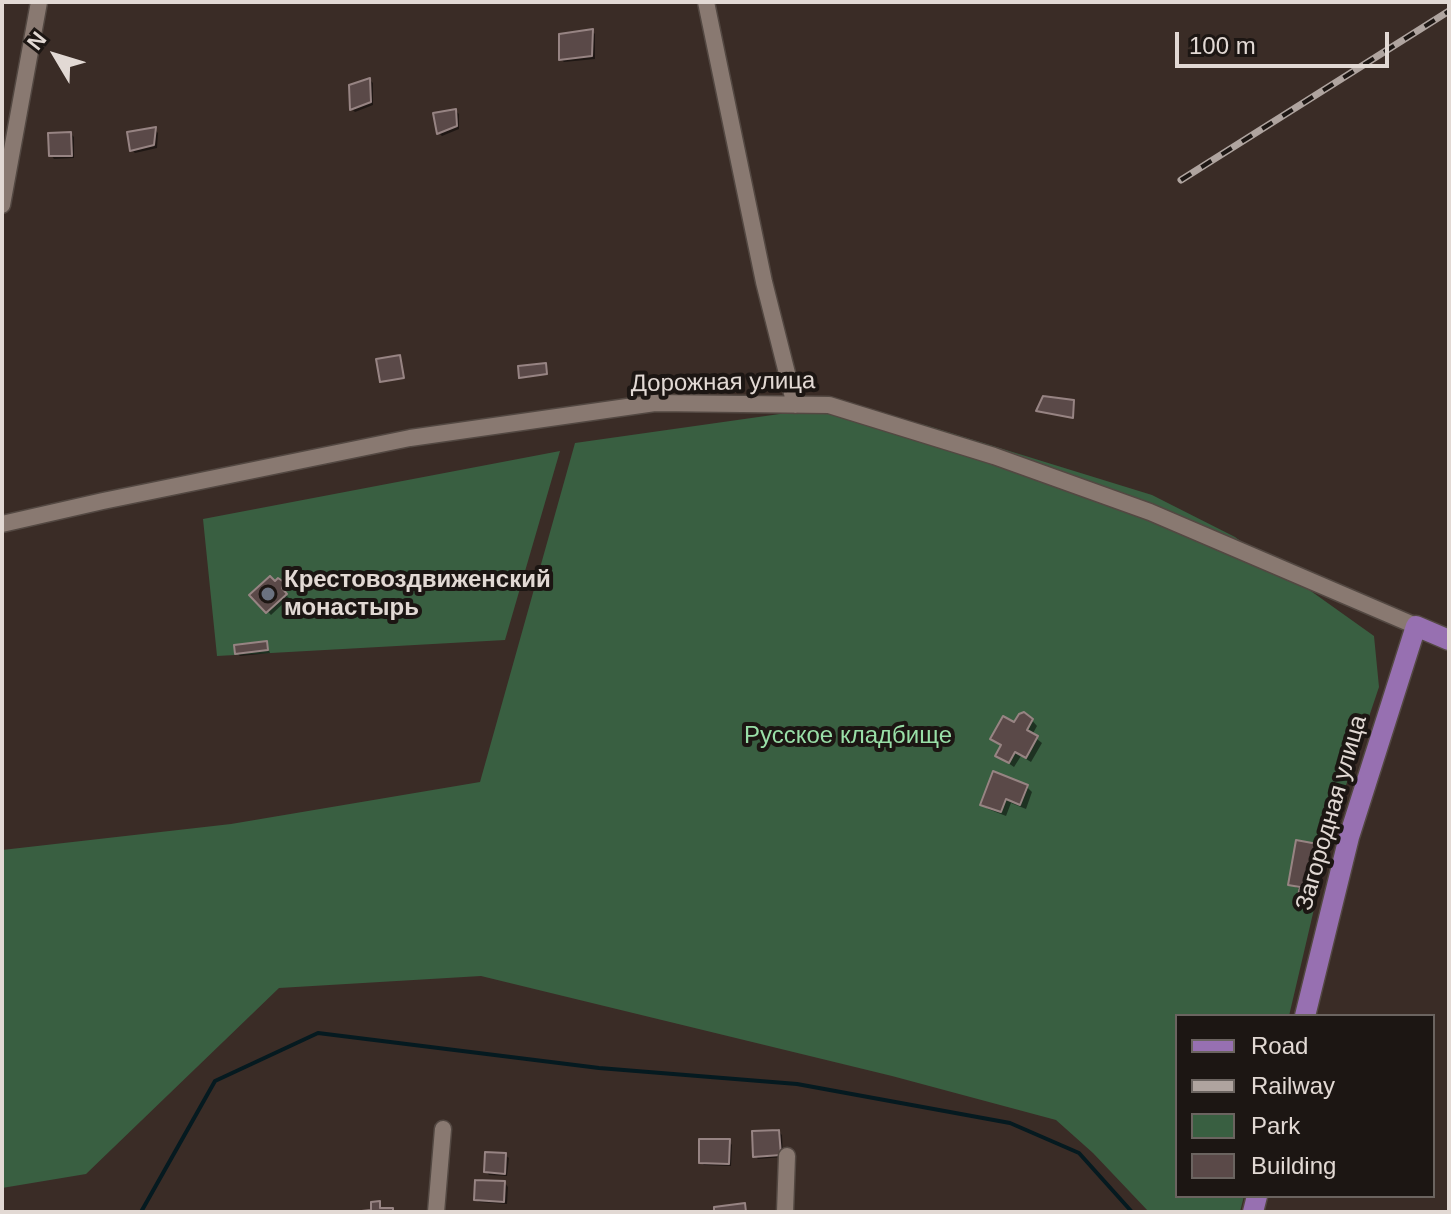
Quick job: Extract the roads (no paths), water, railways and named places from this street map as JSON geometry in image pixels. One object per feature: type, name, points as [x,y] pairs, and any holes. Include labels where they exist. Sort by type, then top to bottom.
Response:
[{"type":"main road","points":[[1416,626],[1449,640]]},
{"type":"main road","name":"Загородная улица","points":[[1305,1014],[1349,837],[1416,626]]},
{"type":"street","points":[[2,205],[39,2]]},
{"type":"street","points":[[706,2],[764,282],[795,405]]},
{"type":"street","name":"Дорожная улица","points":[[2,524],[410,438],[655,403],[829,405],[994,456],[1150,512],[1416,626]]},
{"type":"street","points":[[436,1212],[443,1129]]},
{"type":"street","points":[[785,1212],[787,1156]]},
{"type":"waterway","points":[[141,1212],[215,1081],[318,1033],[599,1068],[797,1084],[1010,1123],[1079,1153],[1132,1212]]},
{"type":"railway","points":[[1181,180],[1449,11]]},
{"type":"place","name":"Крестовоздвиженский монастырь","points":[[268,594]]},
{"type":"park label","name":"Русское кладбище","points":[[848,736]]}]
